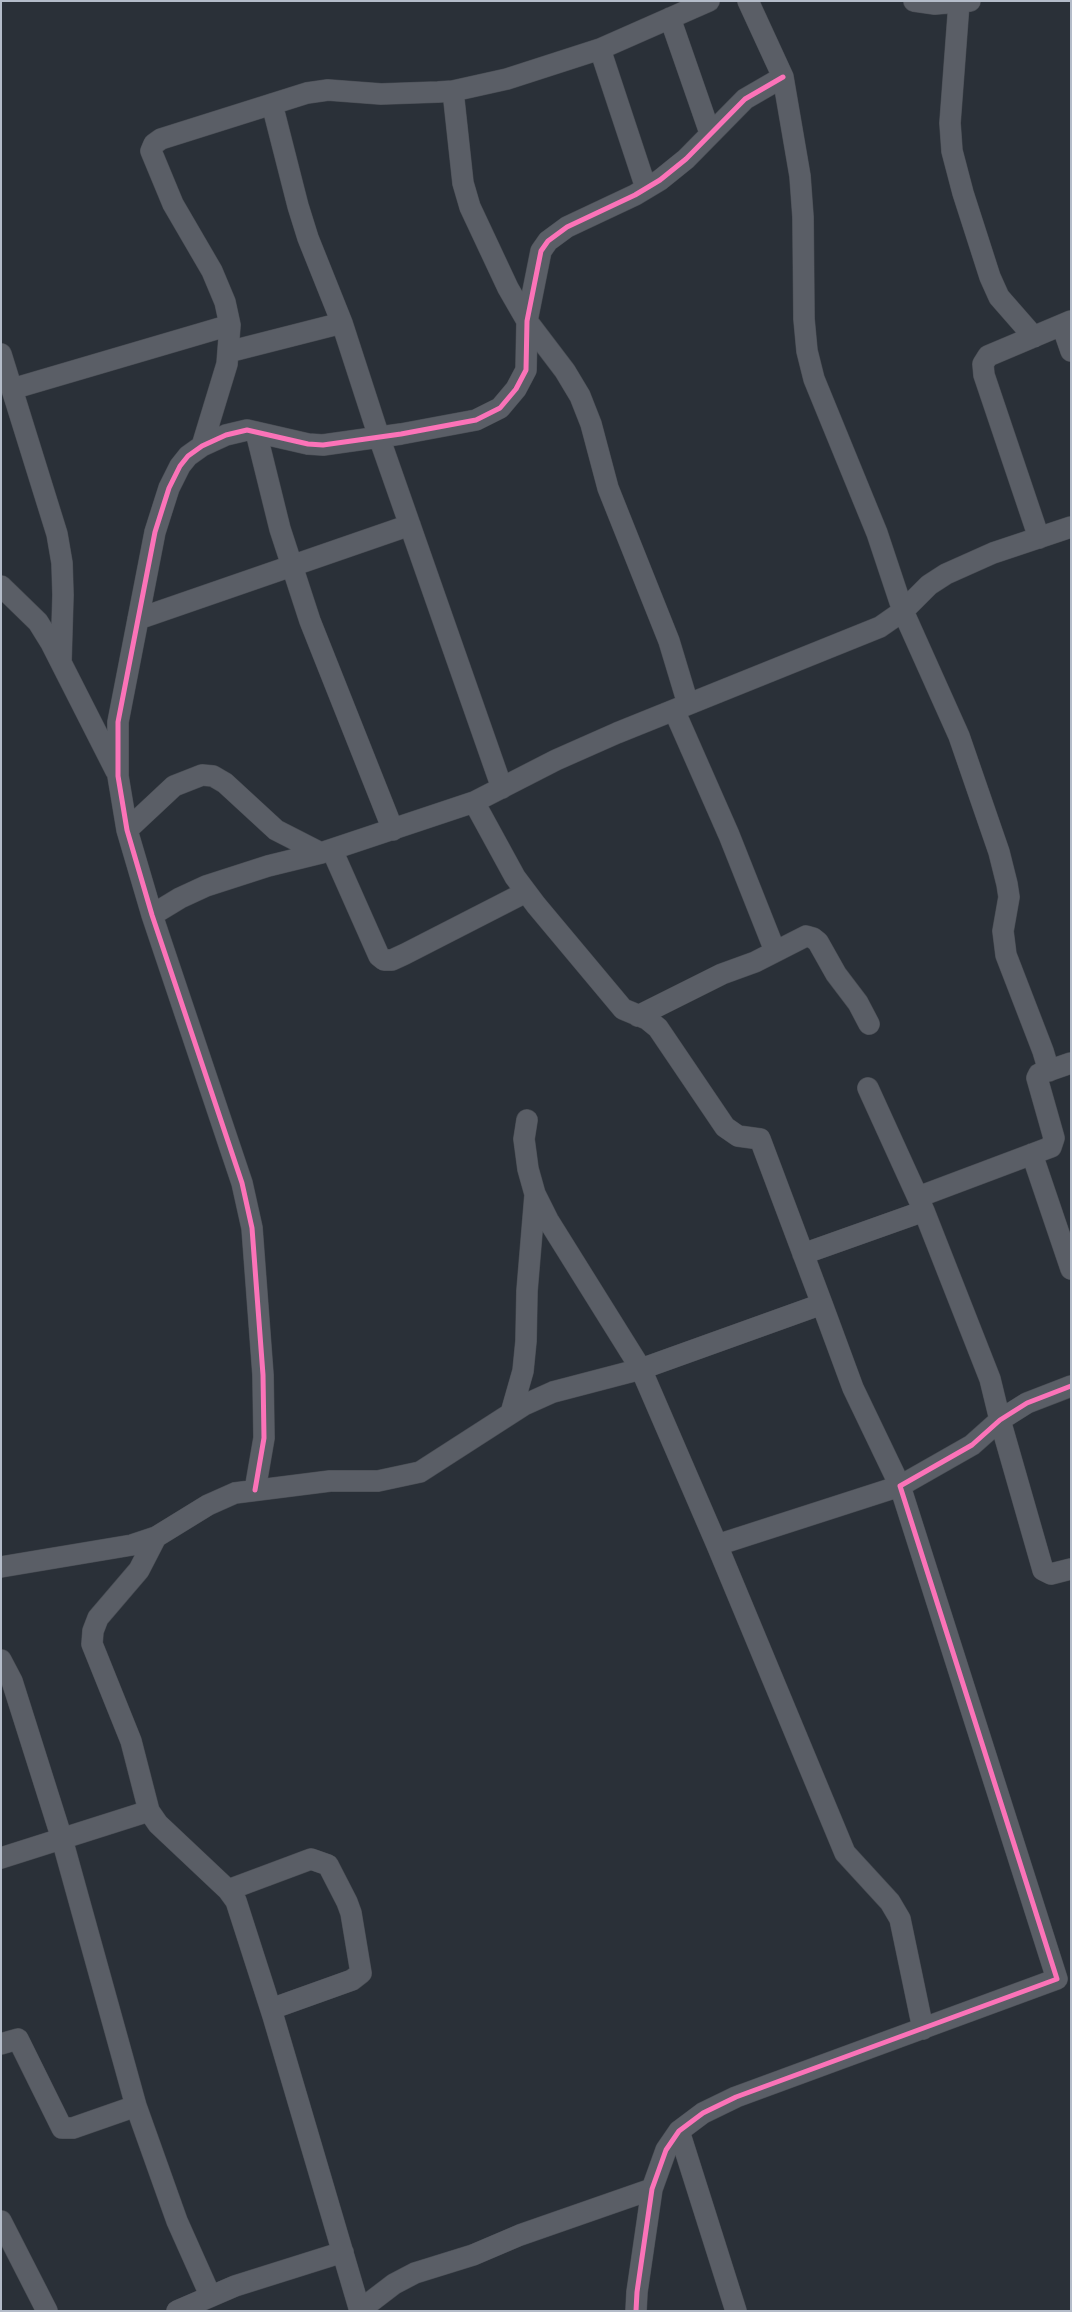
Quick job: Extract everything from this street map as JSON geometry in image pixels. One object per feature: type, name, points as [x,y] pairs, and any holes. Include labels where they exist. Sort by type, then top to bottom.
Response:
[{"type":"street","points":[[202,446],[227,364],[230,326],[225,302],[212,270],[173,204],[151,151],[154,144],[161,139],[308,93],[328,90],[381,94],[453,91],[507,79],[600,49],[709,1]]},
{"type":"street","points":[[748,1],[783,77],[800,176],[803,217],[804,319],[807,351],[814,379],[876,533],[903,611],[958,736],[999,852],[1008,884],[1009,898],[1003,931],[1006,954],[1043,1051],[1049,1071]]},
{"type":"street","points":[[914,1],[935,4],[964,2],[950,123],[952,152],[963,193],[990,277],[999,297],[1034,337]]},
{"type":"street","points":[[670,18],[710,133]]},
{"type":"street","points":[[600,49],[646,188]]},
{"type":"street","points":[[255,1490],[264,1438],[262,1368],[252,1228],[242,1183],[152,915],[127,830],[118,776],[118,722],[155,532],[169,488],[180,466],[202,446],[226,435],[248,430],[308,444],[322,445],[379,437],[476,420],[500,408],[516,390],[526,370],[527,321],[541,251],[548,241],[567,227],[646,188],[686,159],[745,99],[783,77]]},
{"type":"street","points":[[453,91],[462,183],[470,207],[508,288],[527,321],[565,371],[580,396],[591,424],[608,488],[669,641],[681,707],[729,835],[775,951]]},
{"type":"street","points":[[272,104],[298,206],[308,238],[342,323],[379,437],[502,788]]},
{"type":"street","points":[[228,352],[342,323]]},
{"type":"street","points":[[1039,538],[984,375],[983,364],[988,356],[1067,323],[1071,351]]},
{"type":"street","points":[[12,389],[230,326]]},
{"type":"street","points":[[1,354],[57,534],[62,563],[63,594],[61,662]]},
{"type":"street","points":[[256,432],[271,497],[291,566],[313,628],[393,830]]},
{"type":"street","points":[[138,619],[410,525]]},
{"type":"street","points":[[152,915],[180,898],[206,886],[268,866],[326,852],[474,802],[556,760],[681,707],[880,627],[903,611],[929,585],[946,574],[987,556],[1071,527]]},
{"type":"street","points":[[1,586],[38,622],[61,662],[118,776]]},
{"type":"street","points":[[127,830],[174,786],[202,775],[213,776],[225,783],[276,830],[326,852],[379,956],[384,960],[392,960],[405,954],[526,892]]},
{"type":"street","points":[[474,802],[515,877],[623,1009],[652,1023],[658,1028],[725,1127],[738,1136],[760,1139],[853,1388],[900,1486],[1064,1976],[924,2029],[736,2097],[703,2113],[679,2130],[666,2150],[652,2189],[637,2292],[636,2311]]},
{"type":"street","points":[[638,1016],[722,974],[755,962],[801,938],[813,938],[836,974],[858,1003],[869,1024]]},
{"type":"street","points":[[802,1254],[1051,1147],[1054,1142],[1037,1078],[1039,1074],[1071,1063]]},
{"type":"street","points":[[868,1088],[921,1204],[990,1379],[1000,1420],[1043,1570],[1051,1574],[1071,1570]]},
{"type":"street","points":[[527,1120],[524,1139],[528,1169],[535,1194],[548,1220],[641,1369],[717,1545],[845,1853],[890,1902],[900,1919],[924,2029]]},
{"type":"street","points":[[1032,1154],[1071,1269]]},
{"type":"street","points":[[511,1413],[523,1371],[526,1341],[527,1292],[535,1194]]},
{"type":"street","points":[[1,1567],[132,1546],[156,1537],[208,1504],[235,1493],[330,1481],[378,1482],[420,1472],[511,1413],[553,1392],[641,1369],[822,1304]]},
{"type":"street","points":[[717,1545],[900,1486],[972,1445],[1000,1420],[1027,1403],[1071,1386]]},
{"type":"street","points":[[156,1537],[139,1570],[98,1618],[93,1631],[92,1644],[131,1741],[149,1811],[158,1824],[228,1890],[236,1901],[241,1913],[271,2009],[360,2311],[394,2284],[415,2273],[473,2255],[520,2235],[652,2189]]},
{"type":"street","points":[[1,1660],[12,1681],[62,1839],[136,2106],[177,2221],[210,2295]]},
{"type":"street","points":[[1,1858],[149,1811]]},
{"type":"street","points":[[228,1890],[311,1859],[328,1865],[351,1913],[361,1973],[352,1980],[271,2009]]},
{"type":"street","points":[[1,2044],[18,2039],[62,2128],[73,2128],[136,2106]]},
{"type":"street","points":[[679,2130],[736,2311]]},
{"type":"street","points":[[4,2233],[47,2311]]},
{"type":"street","points":[[177,2311],[210,2295],[343,2252]]},
{"type":"cycle path","points":[[255,1490],[264,1438],[263,1375],[252,1228],[242,1183],[152,915],[127,830],[118,776],[118,722],[155,532],[169,488],[180,466],[188,456],[202,446],[226,435],[247,430],[308,444],[323,445],[401,434],[476,420],[500,408],[516,389],[526,370],[527,321],[541,251],[548,241],[567,227],[635,195],[660,180],[686,159],[745,99],[783,77]]},
{"type":"cycle path","points":[[636,2311],[637,2292],[652,2189],[666,2150],[679,2131],[703,2113],[736,2097],[1057,1979],[900,1486],[972,1445],[1000,1420],[1027,1403],[1071,1386]]}]
